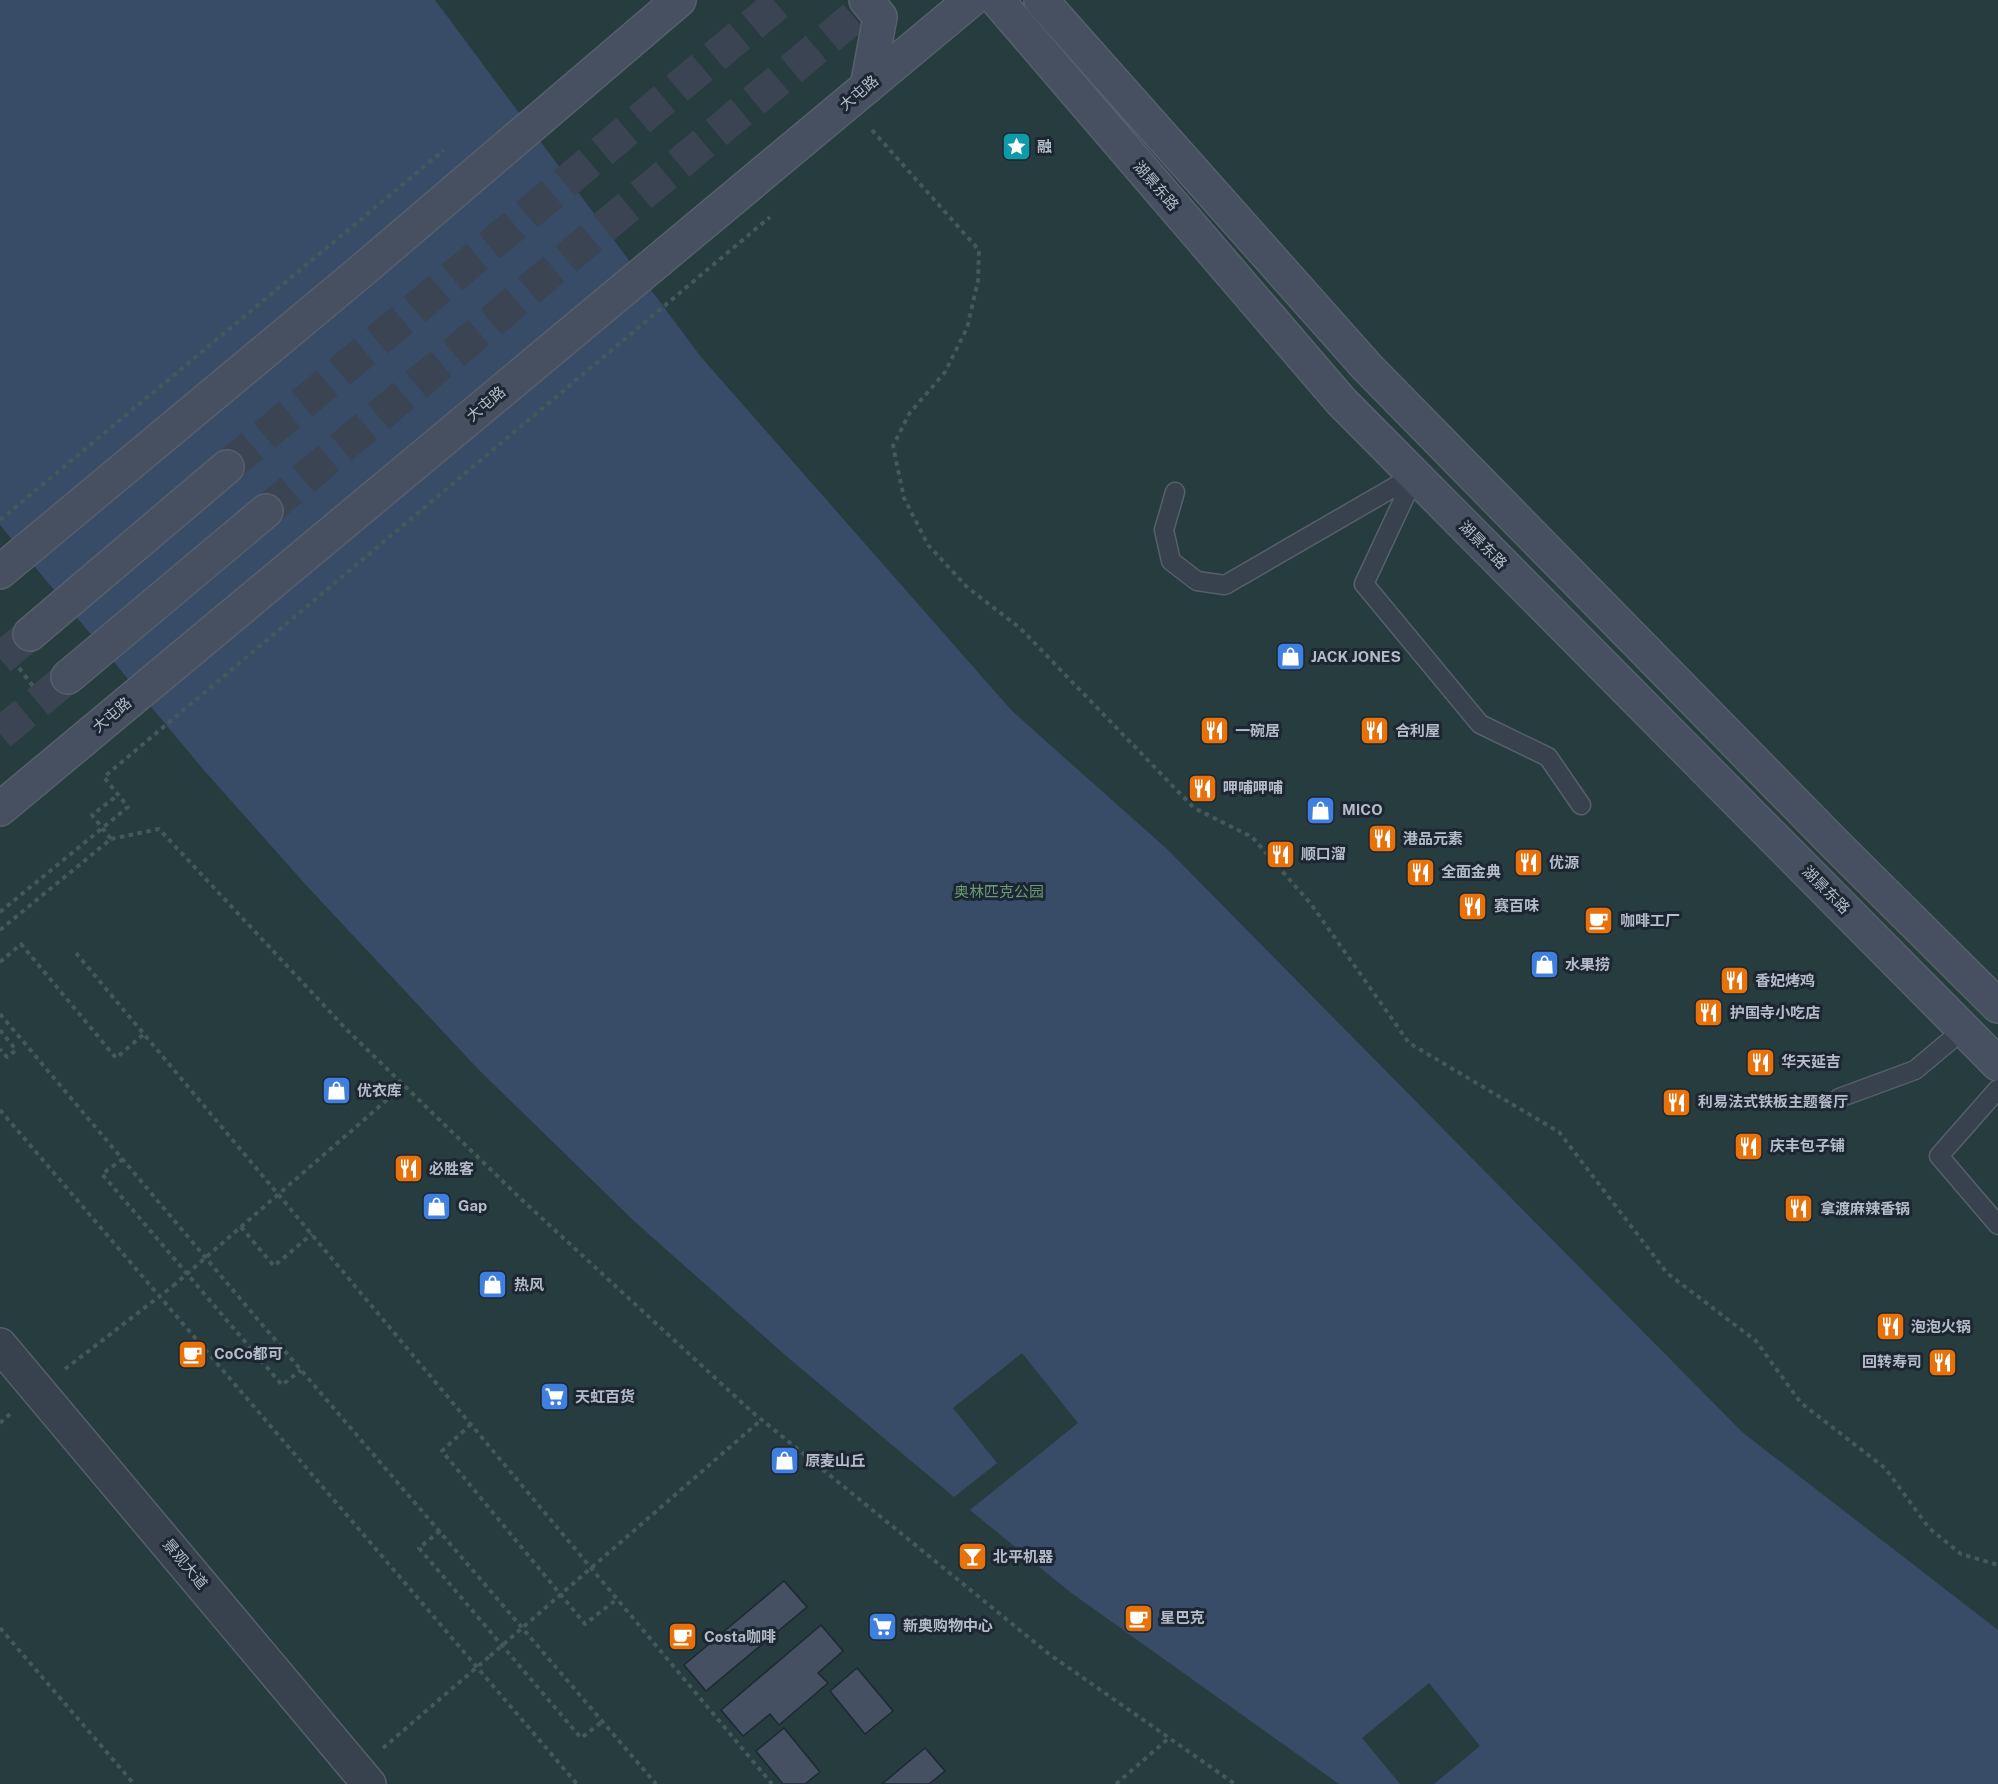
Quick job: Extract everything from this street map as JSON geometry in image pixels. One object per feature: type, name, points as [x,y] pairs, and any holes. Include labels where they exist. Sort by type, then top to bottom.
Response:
[{"type":"street","points":[[0,572],[543,117],[679,0]]},
{"type":"street","points":[[866,0],[880,17],[867,87]]},
{"type":"street","name":"大屯路","points":[[0,808],[971,0]]},
{"type":"street","name":"湖景东路","points":[[997,0],[1341,401],[1998,1064]]},
{"type":"street","points":[[1041,0],[1366,367],[1835,844],[1998,1006]]},
{"type":"street","points":[[30,634],[227,467]]},
{"type":"street","points":[[68,677],[266,512]]},
{"type":"street","name":"景观大道","points":[[0,1345],[363,1777]]},
{"type":"lane","points":[[1175,492],[1164,530],[1171,561],[1197,581],[1225,585],[1415,475]]},
{"type":"lane","points":[[1415,475],[1365,584],[1480,724],[1548,756],[1581,805]]},
{"type":"lane","points":[[1839,1098],[1915,1070],[1964,1029]]},
{"type":"lane","points":[[1998,1089],[1940,1156],[1998,1226]]},
{"type":"path","points":[[872,130],[979,250],[978,281],[967,328],[945,372],[909,414],[893,446],[903,498],[928,545],[968,588],[1020,628],[1194,808],[1252,837],[1311,904],[1409,1043],[1558,1132],[1667,1272],[1756,1341],[1802,1403],[1885,1468],[1929,1528],[1961,1554],[1998,1565]]},
{"type":"path","points":[[0,520],[447,148]]},
{"type":"path","points":[[0,912],[128,807],[104,777],[684,291]]},
{"type":"path","points":[[111,839],[92,815],[118,795]]},
{"type":"path","points":[[0,930],[111,839],[159,829],[347,1030],[520,1198],[761,1420],[1049,1654],[1235,1784]]},
{"type":"path","points":[[0,962],[21,944],[116,1058],[144,1034]]},
{"type":"path","points":[[75,952],[772,1784]]},
{"type":"path","points":[[0,1014],[656,1784]]},
{"type":"path","points":[[0,1030],[16,1050],[7,1057],[0,1049]]},
{"type":"path","points":[[38,1389],[187,1275],[404,1085]]},
{"type":"path","points":[[0,1110],[577,1784]]},
{"type":"path","points":[[123,1159],[102,1174],[187,1275],[282,1385],[302,1370]]},
{"type":"path","points":[[241,1227],[274,1266],[312,1234]]},
{"type":"path","points":[[363,1777],[502,1645],[761,1420]]},
{"type":"path","points":[[471,1424],[442,1451],[585,1624],[617,1599]]},
{"type":"path","points":[[440,1531],[419,1548],[581,1738],[603,1721]]},
{"type":"path","points":[[0,1628],[134,1784]]},
{"type":"path","points":[[1116,1784],[1169,1738]]},
{"type":"green space","name":"奥林匹克公园","points":[[0,0],[1998,0],[1998,1784],[0,1784]]},
{"type":"water","points":[[0,0],[435,0],[701,357],[1012,711],[1167,849],[1742,1432],[1998,1630],[1998,1784],[1434,1784],[1480,1746],[1429,1683],[1362,1738],[1400,1784],[1339,1784],[1070,1592],[970,1510],[1078,1423],[1022,1353],[953,1408],[997,1463],[954,1497],[785,1355],[634,1221],[478,1069],[305,884],[202,768],[0,525]]},
{"type":"building","points":[[784,1581],[807,1607],[706,1691],[684,1665]]},
{"type":"building","points":[[821,1625],[843,1651],[818,1673],[828,1683],[779,1725],[770,1714],[743,1736],[721,1710]]},
{"type":"building","points":[[857,1668],[893,1711],[865,1734],[830,1691]]},
{"type":"building","points":[[784,1728],[820,1772],[805,1784],[783,1784],[756,1751]]},
{"type":"building","points":[[925,1748],[945,1771],[929,1784],[882,1784]]},
{"type":"tunnel","points":[[227,467],[782,0]]},
{"type":"tunnel","points":[[266,511],[874,0]]},
{"type":"tunnel","points":[[0,659],[30,634]]},
{"type":"tunnel","points":[[0,734],[68,677]]},
{"type":"place","name":"融","points":[[1016,147]]},
{"type":"place","name":"JACK JONES","points":[[1290,657]]},
{"type":"place","name":"一碗居","points":[[1214,731]]},
{"type":"place","name":"合利屋","points":[[1374,731]]},
{"type":"place","name":"呷哺呷哺","points":[[1202,788]]},
{"type":"place","name":"MICO","points":[[1321,810]]},
{"type":"place","name":"港品元素","points":[[1382,839]]},
{"type":"place","name":"顺口溜","points":[[1280,854]]},
{"type":"place","name":"优源","points":[[1528,863]]},
{"type":"place","name":"全面金典","points":[[1420,872]]},
{"type":"place","name":"赛百味","points":[[1473,906]]},
{"type":"place","name":"咖啡工厂","points":[[1599,921]]},
{"type":"place","name":"水果捞","points":[[1544,965]]},
{"type":"place","name":"香妃烤鸡","points":[[1734,981]]},
{"type":"place","name":"护国寺小吃店","points":[[1709,1013]]},
{"type":"place","name":"华天延吉","points":[[1760,1062]]},
{"type":"place","name":"优衣库","points":[[336,1091]]},
{"type":"place","name":"利易法式铁板主题餐厅","points":[[1677,1102]]},
{"type":"place","name":"庆丰包子铺","points":[[1749,1146]]},
{"type":"place","name":"必胜客","points":[[408,1169]]},
{"type":"place","name":"Gap","points":[[437,1206]]},
{"type":"place","name":"拿渡麻辣香锅","points":[[1799,1209]]},
{"type":"place","name":"热风","points":[[493,1285]]},
{"type":"place","name":"泡泡火锅","points":[[1890,1327]]},
{"type":"place","name":"CoCo都可","points":[[193,1354]]},
{"type":"place","name":"回转寿司","points":[[1943,1362]]},
{"type":"place","name":"天虹百货","points":[[554,1397]]},
{"type":"place","name":"原麦山丘","points":[[784,1461]]},
{"type":"place","name":"北平机器","points":[[972,1557]]},
{"type":"place","name":"星巴克","points":[[1139,1618]]},
{"type":"place","name":"新奥购物中心","points":[[882,1626]]},
{"type":"place","name":"Costa咖啡","points":[[683,1637]]}]
